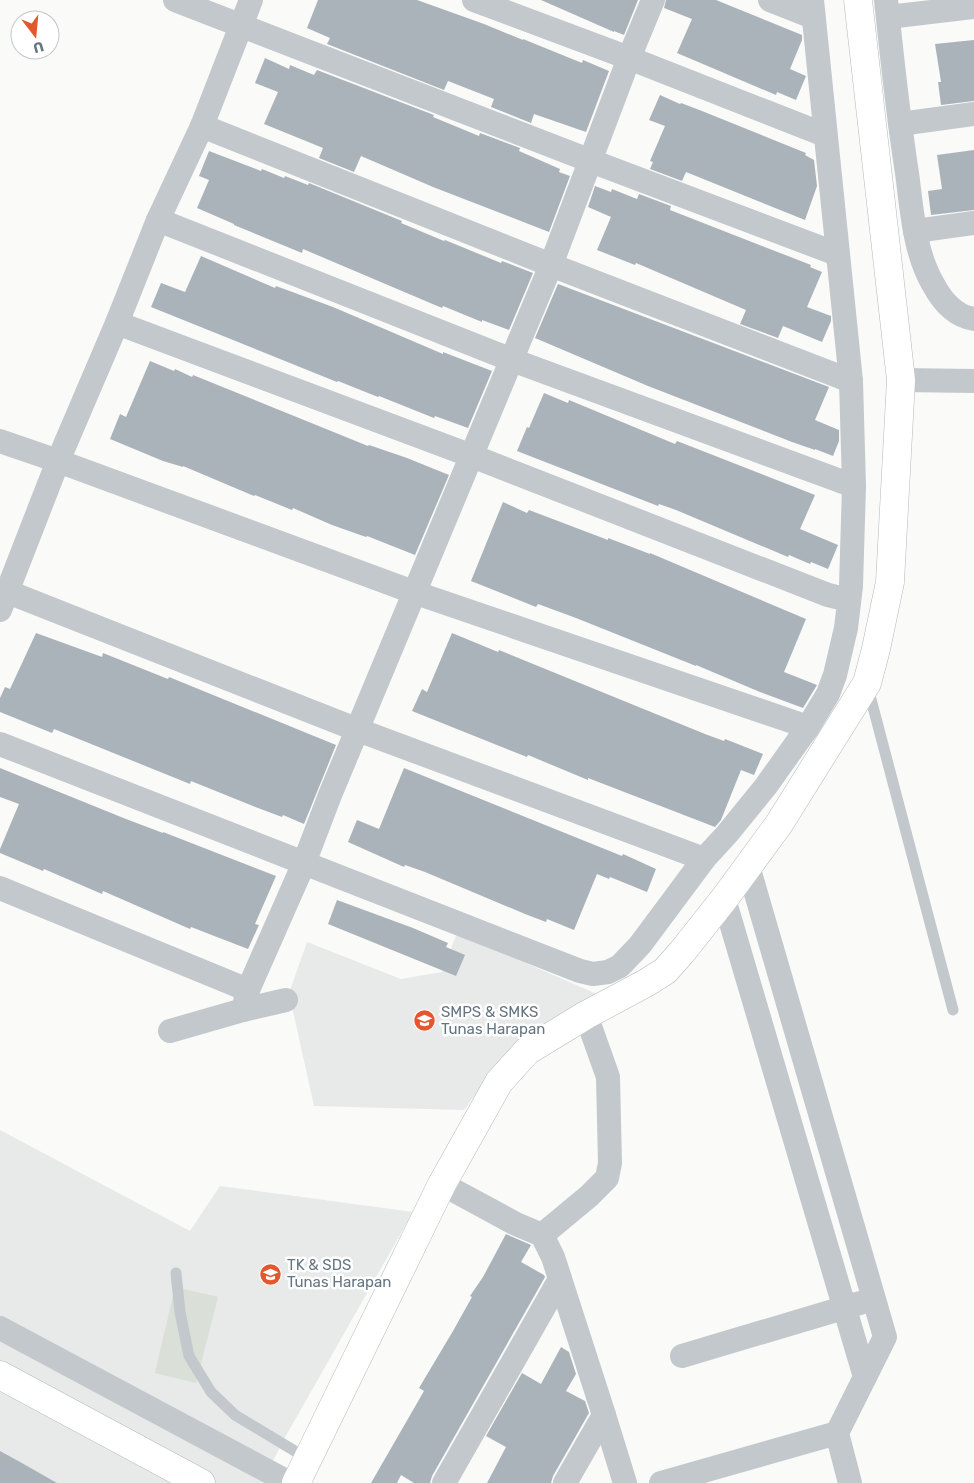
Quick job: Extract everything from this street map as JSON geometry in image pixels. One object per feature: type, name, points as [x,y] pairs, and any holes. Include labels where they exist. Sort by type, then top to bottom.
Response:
[{"type":"street","points":[[175,0],[837,254]]},
{"type":"street","points":[[251,0],[202,126],[158,220],[117,323],[58,461],[4,601],[704,858]]},
{"type":"street","points":[[474,0],[629,58],[825,135]]},
{"type":"street","points":[[245,1000],[304,863],[330,795],[416,593],[551,265],[629,58],[653,0]]},
{"type":"street","points":[[0,744],[580,971],[593,974],[608,972],[620,966],[640,945],[704,858],[727,834],[766,786],[808,727],[828,694],[835,675],[846,628],[854,486],[851,381],[812,8],[770,0]]},
{"type":"street","points":[[302,1471],[442,1184],[499,1082],[527,1051],[586,1015],[665,971],[724,900],[779,824],[867,684],[890,582],[901,380],[858,0]]},
{"type":"street","points":[[974,7],[887,9],[915,231],[932,282],[946,304],[959,315],[974,319]]},
{"type":"street","points":[[900,124],[974,114]]},
{"type":"street","points":[[202,126],[551,265],[851,381]]},
{"type":"street","points":[[158,220],[512,360],[854,486]]},
{"type":"street","points":[[915,231],[974,223]]},
{"type":"street","points":[[117,323],[472,456],[828,595],[849,600]]},
{"type":"street","points":[[901,380],[974,381]]},
{"type":"street","points":[[0,441],[416,593],[808,727]]},
{"type":"street","points":[[748,866],[885,1337],[837,1433],[850,1483]]},
{"type":"street","points":[[0,888],[245,1000]]},
{"type":"street","points":[[724,900],[865,1377]]},
{"type":"street","points":[[170,1031],[245,1000],[286,1000]]},
{"type":"street","points":[[542,1235],[589,1196],[607,1178],[610,1163],[608,1078],[586,1015]]},
{"type":"street","points":[[442,1184],[516,1224],[542,1235],[553,1257],[624,1483]]},
{"type":"street","points":[[444,1483],[560,1280]]},
{"type":"street","points":[[682,1356],[874,1299]]},
{"type":"street","points":[[0,1328],[290,1483]]},
{"type":"street","points":[[0,1375],[201,1483]]},
{"type":"street","points":[[565,1483],[604,1415]]},
{"type":"street","points":[[661,1483],[837,1433]]},
{"type":"lane","points":[[867,684],[953,1010]]},
{"type":"lane","points":[[176,1273],[180,1312],[189,1356],[211,1392],[235,1415],[302,1471]]},
{"type":"shaded area","name":"SMPS & SMKS Tunas Harapan","points":[[457,933],[599,995],[511,1047],[464,1110],[314,1106],[289,993],[307,942],[401,979],[442,972]]},
{"type":"shaded area","points":[[0,1130],[190,1231],[220,1186],[413,1212],[283,1441],[262,1483],[0,1483]]},
{"type":"shaded area","points":[[175,1287],[218,1297],[196,1383],[155,1373]]},
{"type":"building","points":[[318,0],[417,0],[582,63],[583,60],[609,71],[586,132],[534,114],[531,123],[491,107],[494,99],[448,81],[444,90],[327,44],[330,38],[307,28]]},
{"type":"building","points":[[541,0],[638,0],[624,35]]},
{"type":"building","points":[[666,0],[716,0],[802,35],[802,40],[790,69],[806,76],[796,100],[777,92],[776,95],[677,53],[692,19],[664,8]]},
{"type":"building","points":[[974,40],[974,101],[941,105],[938,82],[941,82],[935,44]]},
{"type":"building","points":[[265,58],[289,69],[290,65],[314,75],[317,70],[434,115],[433,117],[479,136],[480,133],[520,148],[519,151],[560,169],[559,172],[570,176],[549,232],[433,187],[361,156],[354,172],[319,158],[323,148],[264,124],[278,92],[255,83]]},
{"type":"building","points":[[660,95],[806,153],[805,155],[814,160],[817,186],[805,220],[686,172],[682,181],[650,169],[653,162],[650,161],[665,126],[649,120]]},
{"type":"building","points":[[974,150],[974,210],[931,215],[928,191],[942,189],[937,155]]},
{"type":"building","points":[[209,151],[261,171],[262,169],[308,185],[309,183],[402,221],[401,223],[444,241],[533,273],[509,330],[482,320],[482,322],[443,306],[442,308],[303,249],[302,253],[197,208],[209,180],[199,176]]},
{"type":"building","points":[[595,186],[611,192],[612,189],[637,199],[639,194],[671,206],[670,210],[811,265],[810,267],[822,272],[807,307],[831,316],[831,321],[822,342],[783,326],[778,338],[740,324],[746,310],[636,263],[635,265],[597,250],[611,217],[588,207]]},
{"type":"building","points":[[201,256],[275,288],[276,286],[333,307],[443,354],[443,352],[492,371],[468,428],[435,416],[434,418],[337,382],[151,307],[161,283],[185,292]]},
{"type":"building","points":[[558,284],[829,387],[815,420],[839,430],[839,441],[833,456],[648,386],[535,338]]},
{"type":"building","points":[[150,361],[192,377],[193,375],[368,446],[407,458],[449,475],[415,555],[367,536],[332,525],[293,508],[292,510],[254,496],[183,466],[163,461],[110,439],[120,414],[126,417]]},
{"type":"building","points":[[544,393],[568,403],[569,400],[675,444],[677,441],[815,495],[800,529],[838,545],[828,569],[789,555],[788,557],[676,510],[659,504],[658,506],[517,451]]},
{"type":"building","points":[[503,502],[527,513],[529,510],[608,540],[608,538],[650,553],[806,619],[784,672],[817,685],[803,708],[576,618],[538,604],[536,607],[471,581]]},
{"type":"building","points":[[36,633],[102,657],[103,653],[168,679],[169,677],[336,745],[304,824],[191,781],[190,784],[54,729],[52,733],[0,712],[0,698],[5,687],[10,689]]},
{"type":"building","points":[[452,633],[498,652],[499,650],[705,734],[724,741],[725,739],[763,754],[754,775],[741,770],[721,820],[715,827],[588,778],[588,780],[528,755],[527,757],[412,711],[422,689],[427,692]]},
{"type":"building","points":[[0,768],[126,819],[276,876],[255,924],[259,925],[248,949],[191,927],[190,929],[103,891],[102,894],[44,869],[43,871],[0,853],[19,804],[0,797]]},
{"type":"building","points":[[404,768],[622,856],[623,854],[656,869],[647,892],[610,877],[609,879],[597,874],[574,930],[547,919],[546,922],[525,914],[425,872],[405,865],[404,867],[348,842],[357,820],[379,829]]},
{"type":"building","points":[[337,900],[448,943],[446,947],[465,955],[456,976],[328,924]]},
{"type":"building","points":[[506,1234],[531,1245],[521,1262],[545,1277],[432,1476],[430,1483],[414,1483],[401,1475],[397,1483],[371,1483],[424,1391],[419,1388],[453,1331],[472,1297],[470,1296],[483,1277]]},
{"type":"building","points":[[561,1347],[569,1352],[576,1374],[566,1391],[585,1401],[589,1413],[553,1476],[551,1483],[487,1483],[506,1447],[486,1436],[522,1373],[541,1384]]},
{"type":"building","points":[[0,1451],[20,1462],[57,1483],[0,1483]]},
{"type":"place","name":"SMPS & SMKS Tunas Harapan","points":[[425,1021]]},
{"type":"place","name":"TK & SDS Tunas Harapan","points":[[271,1274]]}]
